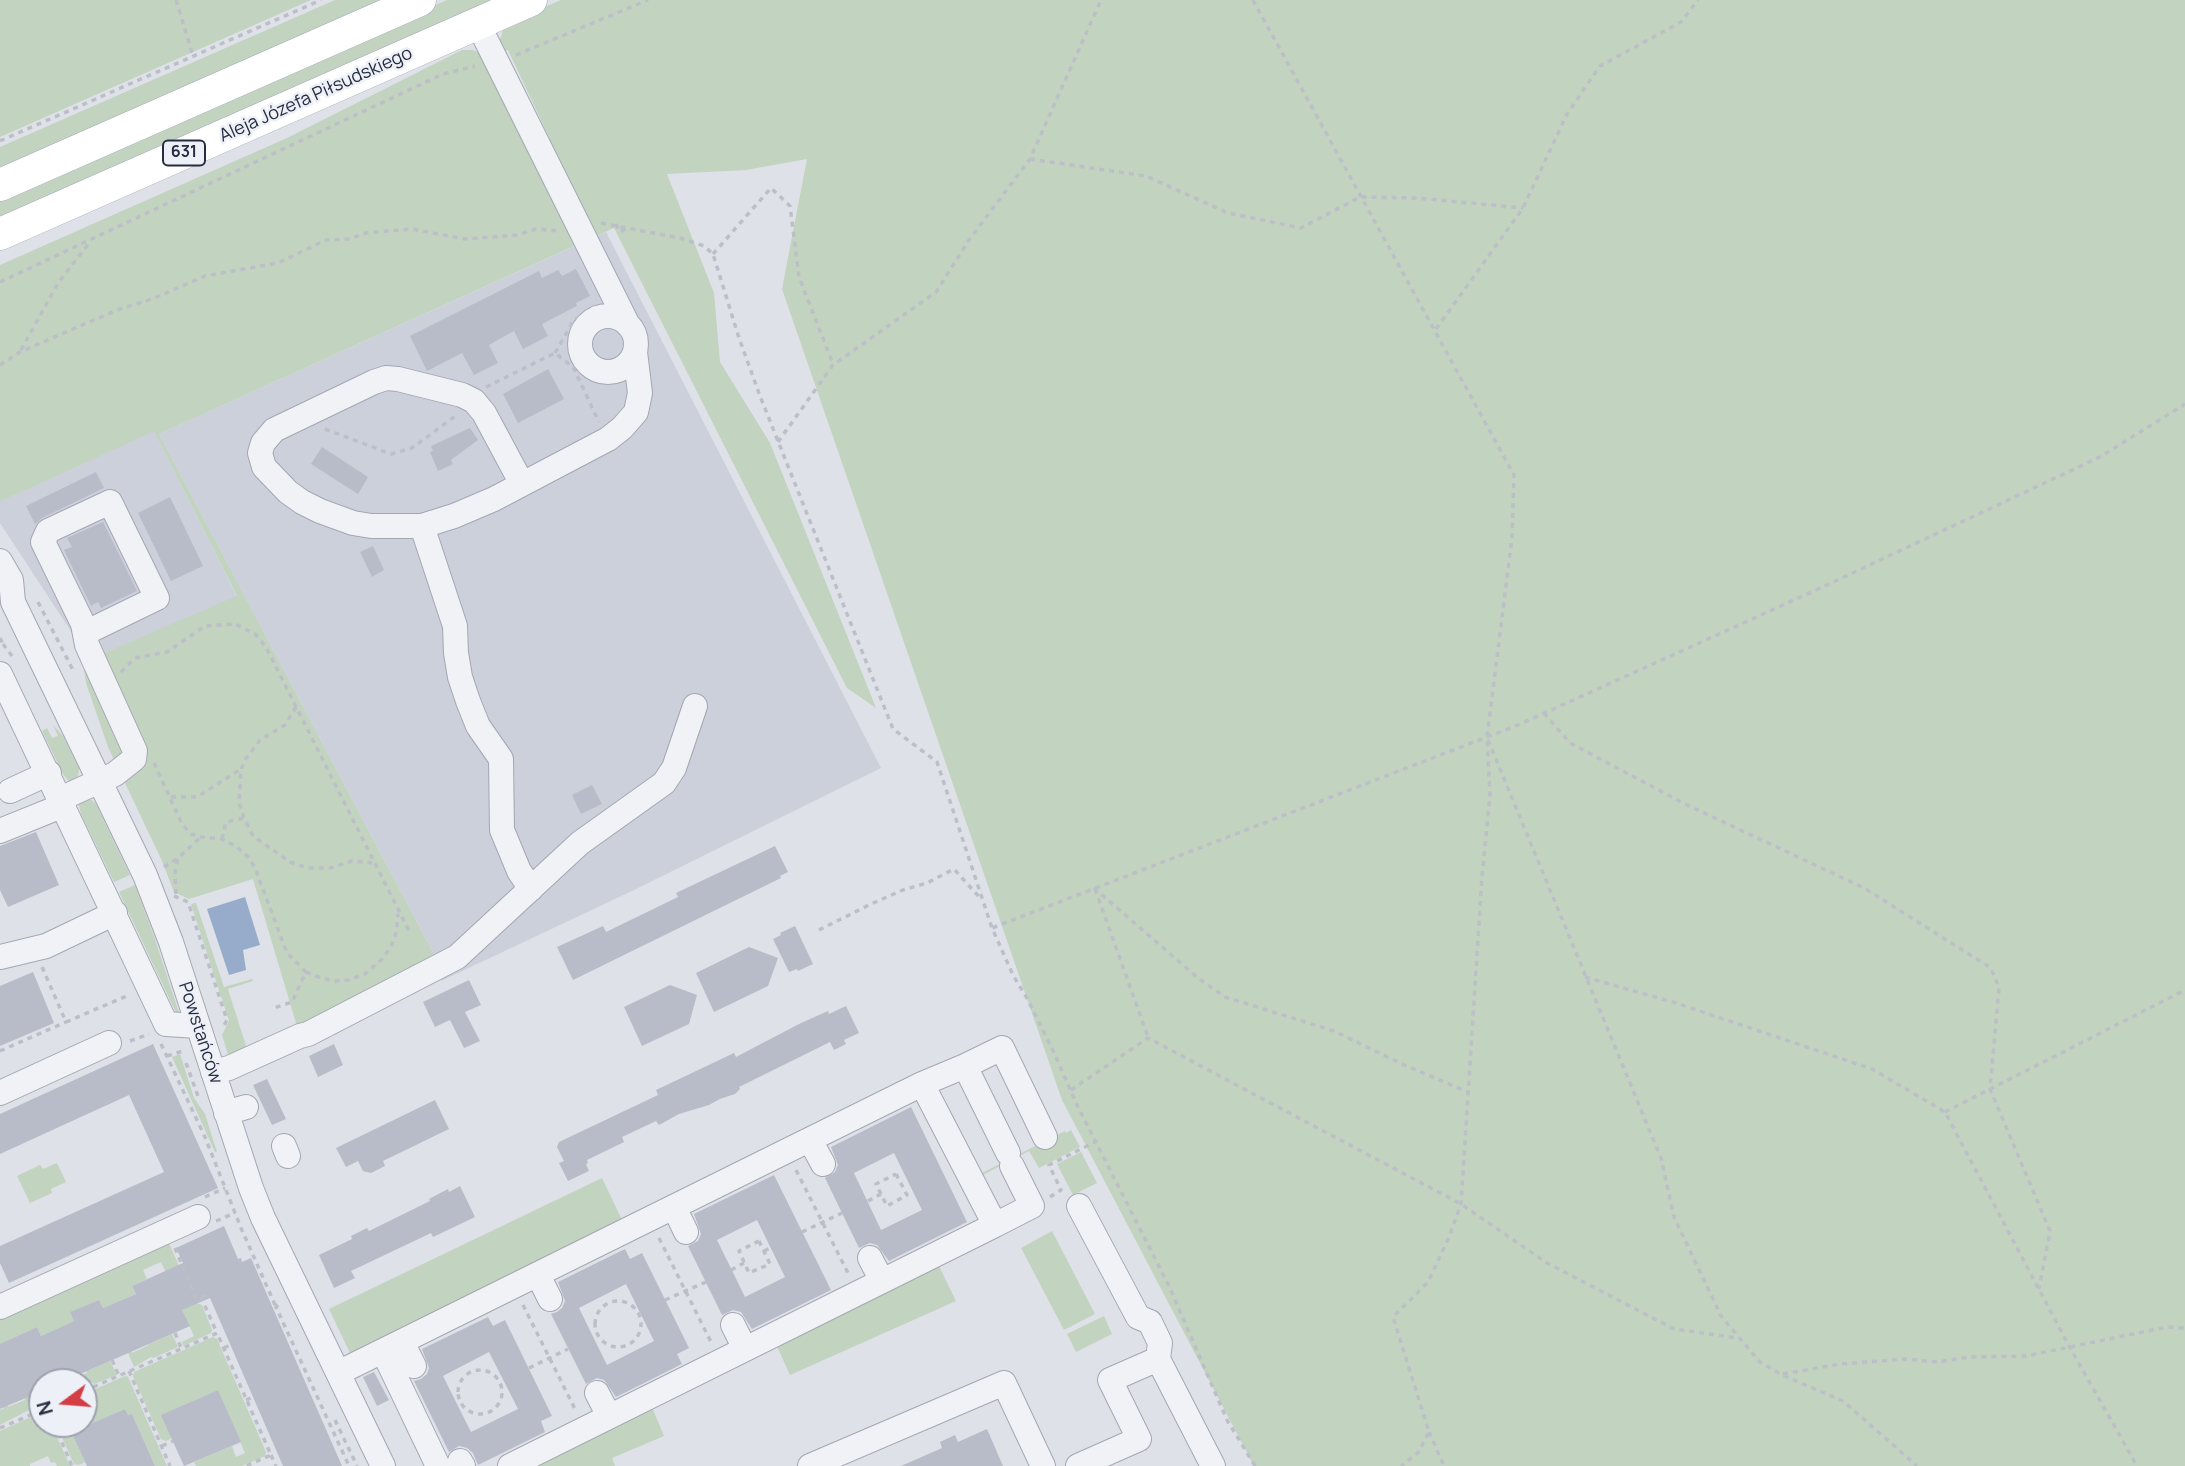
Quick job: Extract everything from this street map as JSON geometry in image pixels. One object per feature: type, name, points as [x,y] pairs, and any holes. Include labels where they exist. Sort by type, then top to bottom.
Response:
[{"type":"main road","name":"631","points":[[0,185],[420,0]]},
{"type":"main road","name":"631","points":[[478,24],[531,0]]},
{"type":"main road","name":"Aleja Józefa Piłsudskiego","points":[[0,234],[478,24]]},
{"type":"street","points":[[478,24],[628,325]]},
{"type":"street","points":[[522,484],[484,413],[474,401],[462,395],[398,379],[374,382],[274,430],[263,443],[260,453],[264,467],[288,492],[302,502],[335,517],[396,528],[422,526],[494,499],[608,439],[636,412],[640,393],[634,332],[620,319],[611,316],[592,321],[581,337],[580,346],[588,364],[605,372],[615,371],[624,367],[635,352]]},
{"type":"street","points":[[0,831],[62,802],[127,766],[134,759],[135,751],[93,659],[85,633],[83,624],[43,542],[48,531],[110,502],[157,598],[85,633]]},
{"type":"street","points":[[422,526],[455,626],[460,677],[468,701],[478,726],[501,759],[502,830],[519,872],[531,889]]},
{"type":"street","name":"Powstańców","points":[[0,561],[10,580],[6,596],[145,875],[171,942],[172,1030],[213,1072],[251,1188],[264,1218],[322,1319],[347,1369],[383,1466]]},
{"type":"street","points":[[4,693],[49,774],[172,1030]]},
{"type":"street","points":[[213,1072],[262,1060],[300,1036],[457,957],[580,843],[664,783],[674,768],[695,706]]},
{"type":"street","points":[[10,791],[49,774]]},
{"type":"street","points":[[0,957],[46,946],[115,913]]},
{"type":"street","points":[[0,1093],[116,1044]]},
{"type":"street","points":[[347,1369],[922,1084],[1002,1048],[1045,1137]]},
{"type":"street","points":[[510,1466],[1032,1206],[965,1066]]},
{"type":"street","points":[[922,1084],[995,1225]]},
{"type":"street","points":[[810,1140],[823,1164]]},
{"type":"street","points":[[1080,1206],[1138,1317],[1150,1322],[1160,1342],[1158,1359],[1213,1466]]},
{"type":"street","points":[[674,1207],[686,1232]]},
{"type":"street","points":[[0,1307],[203,1221]]},
{"type":"street","points":[[870,1258],[882,1281]]},
{"type":"street","points":[[538,1275],[550,1299]]},
{"type":"street","points":[[733,1325],[745,1349]]},
{"type":"street","points":[[392,1347],[414,1366]]},
{"type":"street","points":[[392,1347],[454,1464]]},
{"type":"street","points":[[1078,1466],[1139,1439],[1110,1380],[1158,1359]]},
{"type":"street","points":[[810,1466],[1004,1383],[1043,1466]]},
{"type":"street","points":[[597,1393],[609,1416]]},
{"type":"path","points":[[176,0],[193,56]]},
{"type":"path","points":[[0,141],[321,0]]},
{"type":"path","points":[[0,282],[443,74],[470,66],[498,63],[648,0]]},
{"type":"path","points":[[778,443],[833,365],[936,292],[970,240],[1030,159],[1101,0]]},
{"type":"path","points":[[1253,0],[1514,475],[1511,538],[1487,737],[1490,795],[1461,1204],[1428,1282],[1393,1317],[1429,1432],[1444,1466]]},
{"type":"path","points":[[1435,330],[1523,208],[1567,114],[1600,66],[1681,22],[1698,0]]},
{"type":"path","points":[[1030,159],[1146,176],[1228,214],[1301,228],[1360,197],[1417,198],[1523,208]]},
{"type":"path","points":[[713,254],[771,188],[790,206],[799,277],[833,365]]},
{"type":"path","points":[[0,365],[20,352],[205,276],[278,262],[326,240],[349,239],[366,233],[412,229],[464,239],[579,225],[616,225],[621,232],[628,227],[704,246],[713,254],[739,338],[778,443],[893,729],[937,762],[982,901],[1013,975],[1028,1000],[1185,1320],[1227,1420],[1255,1466]]},
{"type":"path","points":[[20,352],[58,283],[92,239]]},
{"type":"path","points":[[555,353],[574,320],[591,310],[598,301]]},
{"type":"path","points":[[992,928],[1544,713],[2100,457],[2185,404]]},
{"type":"path","points":[[119,678],[135,658],[167,652],[205,626],[235,624],[246,628],[262,640],[408,931]]},
{"type":"path","points":[[0,638],[3,644],[0,645]]},
{"type":"path","points":[[296,707],[285,725],[260,740],[251,750],[241,769],[239,802],[244,818],[253,836],[290,862],[308,868],[330,868],[352,861],[374,863]]},
{"type":"path","points":[[1544,713],[1570,743],[1685,804],[1864,888],[1991,968],[1999,988],[1990,1089],[2050,1231],[2039,1289]]},
{"type":"path","points":[[1487,737],[1661,1158],[1674,1217],[1721,1316],[1760,1362],[1843,1401],[1917,1466]]},
{"type":"path","points":[[152,759],[182,824],[191,834],[222,839],[249,858],[287,953],[306,972],[335,981],[365,974],[382,960],[391,947],[399,911]]},
{"type":"path","points":[[170,797],[197,797],[241,769]]},
{"type":"path","points":[[222,839],[226,822],[244,818]]},
{"type":"path","points":[[161,869],[201,837]]},
{"type":"path","points":[[176,897],[178,858]]},
{"type":"path","points":[[819,930],[871,904],[927,883],[954,869],[982,901]]},
{"type":"path","points":[[1094,887],[1148,1038],[1461,1204],[1547,1263],[1674,1329],[1740,1338]]},
{"type":"path","points":[[1094,887],[1198,978],[1225,997],[1334,1031],[1402,1064],[1468,1091]]},
{"type":"path","points":[[34,949],[66,1022]]},
{"type":"path","points":[[271,1009],[292,1002],[306,972]]},
{"type":"path","points":[[1585,977],[1676,1003],[1872,1069],[1945,1112],[2069,1346],[2137,1466]]},
{"type":"path","points":[[1945,1112],[2185,990]]},
{"type":"path","points":[[0,1051],[130,994]]},
{"type":"path","points":[[116,1044],[172,1030]]},
{"type":"path","points":[[172,1030],[183,1051],[196,1095],[225,1108]]},
{"type":"path","points":[[172,1030],[167,1056],[349,1466]]},
{"type":"path","points":[[1071,1090],[1148,1038]]},
{"type":"path","points":[[167,1056],[183,1051]]},
{"type":"path","points":[[1032,1206],[1061,1190],[1049,1165],[1097,1141]]},
{"type":"path","points":[[786,1152],[858,1293]]},
{"type":"path","points":[[897,1174],[907,1195],[887,1206],[881,1194],[876,1184],[897,1174]]},
{"type":"path","points":[[902,1184],[908,1181]]},
{"type":"path","points":[[868,1201],[881,1194]]},
{"type":"path","points":[[203,1221],[235,1213]]},
{"type":"path","points":[[802,1232],[842,1213]]},
{"type":"path","points":[[650,1219],[720,1361]]},
{"type":"path","points":[[172,1241],[196,1299],[208,1294]]},
{"type":"path","points":[[759,1241],[770,1264],[750,1273],[744,1263],[739,1251],[759,1241]]},
{"type":"path","points":[[764,1251],[771,1248]]},
{"type":"path","points":[[731,1270],[744,1263]]},
{"type":"path","points":[[665,1300],[706,1282]]},
{"type":"path","points":[[514,1286],[584,1429]]},
{"type":"path","points":[[201,1297],[276,1466]]},
{"type":"path","points":[[618,1301],[630,1304],[639,1312],[640,1330],[629,1344],[612,1346],[596,1336],[598,1312],[607,1304],[618,1301]]},
{"type":"path","points":[[278,1304],[311,1368]]},
{"type":"path","points":[[1782,1374],[1853,1363],[1905,1359],[1938,1362],[1969,1357],[2026,1356],[2167,1327],[2185,1328]]},
{"type":"path","points":[[175,1333],[181,1349]]},
{"type":"path","points":[[98,1385],[217,1333]]},
{"type":"path","points":[[224,1348],[230,1345]]},
{"type":"path","points":[[529,1368],[568,1349]]},
{"type":"path","points":[[112,1360],[119,1376]]},
{"type":"path","points":[[475,1370],[484,1370],[501,1381],[501,1399],[490,1412],[472,1413],[458,1402],[460,1382],[475,1370]]},
{"type":"path","points":[[129,1371],[170,1466]]},
{"type":"path","points":[[246,1400],[253,1397]]},
{"type":"path","points":[[0,1428],[28,1416]]},
{"type":"path","points":[[334,1417],[357,1466]]},
{"type":"path","points":[[1401,1466],[1418,1453],[1429,1432]]},
{"type":"path","points":[[60,1438],[72,1466]]},
{"type":"path","points":[[162,1446],[173,1441]]},
{"type":"path","points":[[246,1466],[276,1449]]},
{"type":"shaded area","points":[[606,232],[881,768],[632,891],[441,981],[444,973],[159,434]]},
{"type":"shaded area","points":[[154,430],[237,597],[83,662],[76,639],[0,523],[0,502]]},
{"type":"green space","points":[[0,0],[311,0],[0,137]]},
{"type":"green space","points":[[335,0],[393,0],[0,172],[0,147]]},
{"type":"green space","points":[[447,0],[493,0],[0,222],[0,197]]},
{"type":"green space","points":[[561,0],[2185,0],[2185,1466],[1254,1466],[1062,1100],[782,289],[807,159],[746,170],[667,174],[714,293],[720,362],[770,443],[876,708],[847,688],[614,228],[159,434],[437,960],[299,1033],[253,879],[189,899],[174,892],[108,747],[86,683],[83,662],[237,596],[154,431],[0,502],[0,265],[287,138],[462,50],[473,50],[484,55],[531,146],[550,139],[508,50],[501,52],[499,43],[503,30],[510,22]]},
{"type":"green space","points":[[53,725],[63,736],[79,768],[78,776],[71,784],[63,774],[42,731],[47,728],[52,738],[58,736]]},
{"type":"green space","points":[[90,799],[96,804],[130,875],[114,882],[81,814],[78,801]]},
{"type":"green space","points":[[135,885],[155,939],[180,1016],[178,1017],[119,892]]},
{"type":"green space","points":[[196,903],[224,987],[252,979],[253,981],[228,989],[246,1046],[244,1053],[230,1061],[222,1035],[229,1021],[191,904]]},
{"type":"green space","points":[[180,1054],[194,1098],[205,1114],[217,1152],[172,1057]]},
{"type":"green space","points":[[1071,1130],[1080,1147],[1039,1168],[1029,1151],[979,1177],[978,1175],[1065,1131],[1066,1133]]},
{"type":"green space","points":[[1081,1152],[1097,1183],[1073,1195],[1057,1164]]},
{"type":"green space","points":[[57,1163],[66,1182],[51,1189],[52,1193],[30,1203],[17,1176],[40,1165],[43,1169]]},
{"type":"green space","points":[[602,1178],[623,1222],[351,1355],[329,1309]]},
{"type":"green space","points":[[1052,1231],[1095,1314],[1064,1330],[1021,1248]]},
{"type":"green space","points":[[167,1239],[196,1303],[202,1305],[211,1333],[183,1346],[182,1342],[194,1336],[182,1310],[186,1308],[161,1262],[143,1270],[147,1279],[132,1286],[136,1294],[103,1308],[99,1300],[71,1312],[74,1321],[41,1336],[37,1327],[9,1340],[0,1354],[0,1316]]},
{"type":"green space","points":[[938,1264],[956,1301],[790,1375],[776,1344]]},
{"type":"green space","points":[[1104,1316],[1112,1334],[1076,1352],[1067,1334]]},
{"type":"green space","points":[[143,1324],[152,1343],[172,1334],[178,1347],[134,1367],[120,1334],[124,1332],[132,1353],[149,1345],[141,1325]]},
{"type":"green space","points":[[213,1337],[217,1339],[266,1452],[265,1456],[242,1466],[196,1466],[194,1462],[232,1446],[236,1457],[245,1453],[218,1390],[162,1415],[172,1438],[166,1441],[161,1439],[133,1376],[134,1372]]},
{"type":"green space","points":[[110,1361],[117,1375],[98,1382],[98,1368],[94,1368]]},
{"type":"green space","points":[[128,1377],[167,1466],[155,1466],[132,1414],[128,1415],[125,1409],[98,1420],[98,1388]]},
{"type":"green space","points":[[17,1379],[28,1397],[28,1411],[0,1425],[0,1410],[4,1408],[0,1389],[8,1407],[25,1400]]},
{"type":"green space","points":[[651,1405],[664,1436],[612,1458],[615,1466],[533,1466]]},
{"type":"green space","points":[[28,1418],[28,1438],[57,1438],[70,1466],[57,1466],[55,1462],[51,1463],[48,1456],[30,1466],[0,1466],[0,1431]]},
{"type":"green space","points":[[62,1438],[74,1438],[85,1462],[74,1464]]},
{"type":"water","points":[[245,897],[260,945],[243,950],[246,970],[229,975],[207,909]]},
{"type":"building","points":[[576,269],[590,296],[542,324],[548,336],[523,349],[514,331],[489,345],[498,363],[474,375],[462,353],[427,371],[410,336],[539,271],[542,278],[558,270],[562,276]]},
{"type":"building","points":[[548,369],[564,399],[518,423],[503,394]]},
{"type":"building","points":[[470,428],[478,440],[451,460],[453,464],[438,471],[430,452],[433,451],[431,446]]},
{"type":"building","points":[[322,447],[368,477],[358,494],[311,464]]},
{"type":"building","points":[[96,472],[104,488],[35,524],[26,506]]},
{"type":"building","points":[[170,497],[203,566],[171,581],[138,513]]},
{"type":"building","points":[[103,522],[137,591],[101,608],[98,602],[91,606],[64,550],[72,547],[67,538]]},
{"type":"building","points":[[373,546],[384,570],[372,577],[360,552]]},
{"type":"building","points":[[592,785],[602,804],[581,814],[572,795]]},
{"type":"building","points":[[36,832],[59,885],[8,907],[0,890],[0,846]]},
{"type":"building","points":[[775,846],[788,872],[780,876],[781,878],[573,980],[557,947],[603,926],[606,932],[678,897],[676,893]]},
{"type":"building","points":[[795,926],[813,964],[789,972],[773,939]]},
{"type":"building","points":[[749,947],[778,958],[768,986],[714,1012],[696,973]]},
{"type":"building","points":[[33,972],[54,1023],[0,1046],[0,986]]},
{"type":"building","points":[[469,980],[481,1005],[465,1012],[480,1041],[464,1048],[450,1020],[435,1027],[423,1002]]},
{"type":"building","points":[[670,985],[697,995],[689,1024],[642,1046],[624,1007]]},
{"type":"building","points":[[846,1006],[859,1033],[844,1040],[846,1044],[834,1050],[830,1042],[739,1087],[735,1094],[679,1114],[659,1125],[656,1121],[622,1137],[624,1142],[587,1160],[589,1171],[568,1181],[559,1163],[564,1161],[557,1147],[559,1142],[658,1095],[656,1090],[734,1053],[736,1057],[799,1024]]},
{"type":"building","points":[[153,1044],[218,1188],[9,1283],[0,1263],[0,1246],[164,1172],[129,1095],[0,1154],[0,1114]]},
{"type":"building","points":[[334,1044],[343,1065],[318,1077],[309,1056]]},
{"type":"building","points":[[267,1079],[286,1119],[272,1125],[253,1085]]},
{"type":"building","points":[[435,1100],[449,1129],[383,1161],[385,1166],[371,1173],[363,1171],[358,1161],[346,1167],[336,1148]]},
{"type":"building","points":[[911,1107],[967,1222],[889,1261],[877,1245],[870,1243],[859,1248],[825,1178],[835,1172],[838,1165],[831,1147]],"holes":[[[894,1153],[922,1210],[881,1230],[854,1173]]]},
{"type":"building","points":[[774,1175],[831,1290],[752,1329],[741,1312],[733,1310],[722,1315],[688,1246],[698,1241],[701,1234],[694,1214]],"holes":[[[757,1220],[785,1277],[745,1297],[717,1240]]]},
{"type":"building","points":[[460,1186],[475,1217],[433,1237],[431,1233],[351,1271],[355,1278],[334,1288],[319,1255],[352,1239],[351,1236],[367,1228],[369,1231],[430,1201],[429,1199],[448,1189],[449,1192]]},
{"type":"building","points":[[224,1226],[238,1259],[241,1258],[242,1262],[251,1258],[342,1466],[283,1466],[210,1298],[182,1310],[190,1326],[94,1368],[28,1368],[28,1397],[0,1409],[0,1344],[37,1327],[41,1336],[74,1321],[70,1312],[99,1300],[103,1308],[136,1294],[132,1286],[183,1263],[176,1248]]},
{"type":"building","points":[[625,1249],[630,1259],[642,1253],[689,1348],[677,1354],[682,1364],[616,1397],[604,1380],[597,1378],[586,1384],[551,1314],[562,1308],[565,1301],[558,1282]],"holes":[[[626,1284],[654,1341],[607,1365],[579,1308]]]},
{"type":"building","points":[[488,1317],[493,1326],[505,1320],[552,1416],[541,1421],[545,1432],[478,1465],[473,1453],[467,1448],[459,1446],[449,1452],[414,1381],[427,1374],[429,1368],[422,1349]],"holes":[[[489,1352],[518,1409],[471,1432],[443,1376]]]},
{"type":"building","points":[[374,1372],[389,1400],[377,1406],[363,1377]]},
{"type":"building","points":[[218,1390],[241,1442],[184,1466],[161,1415]]},
{"type":"building","points":[[125,1409],[128,1415],[132,1414],[155,1466],[87,1466],[74,1438],[98,1438],[98,1420]]},
{"type":"building","points":[[987,1429],[1003,1466],[901,1466],[942,1448],[940,1442],[955,1435],[958,1442]]}]
